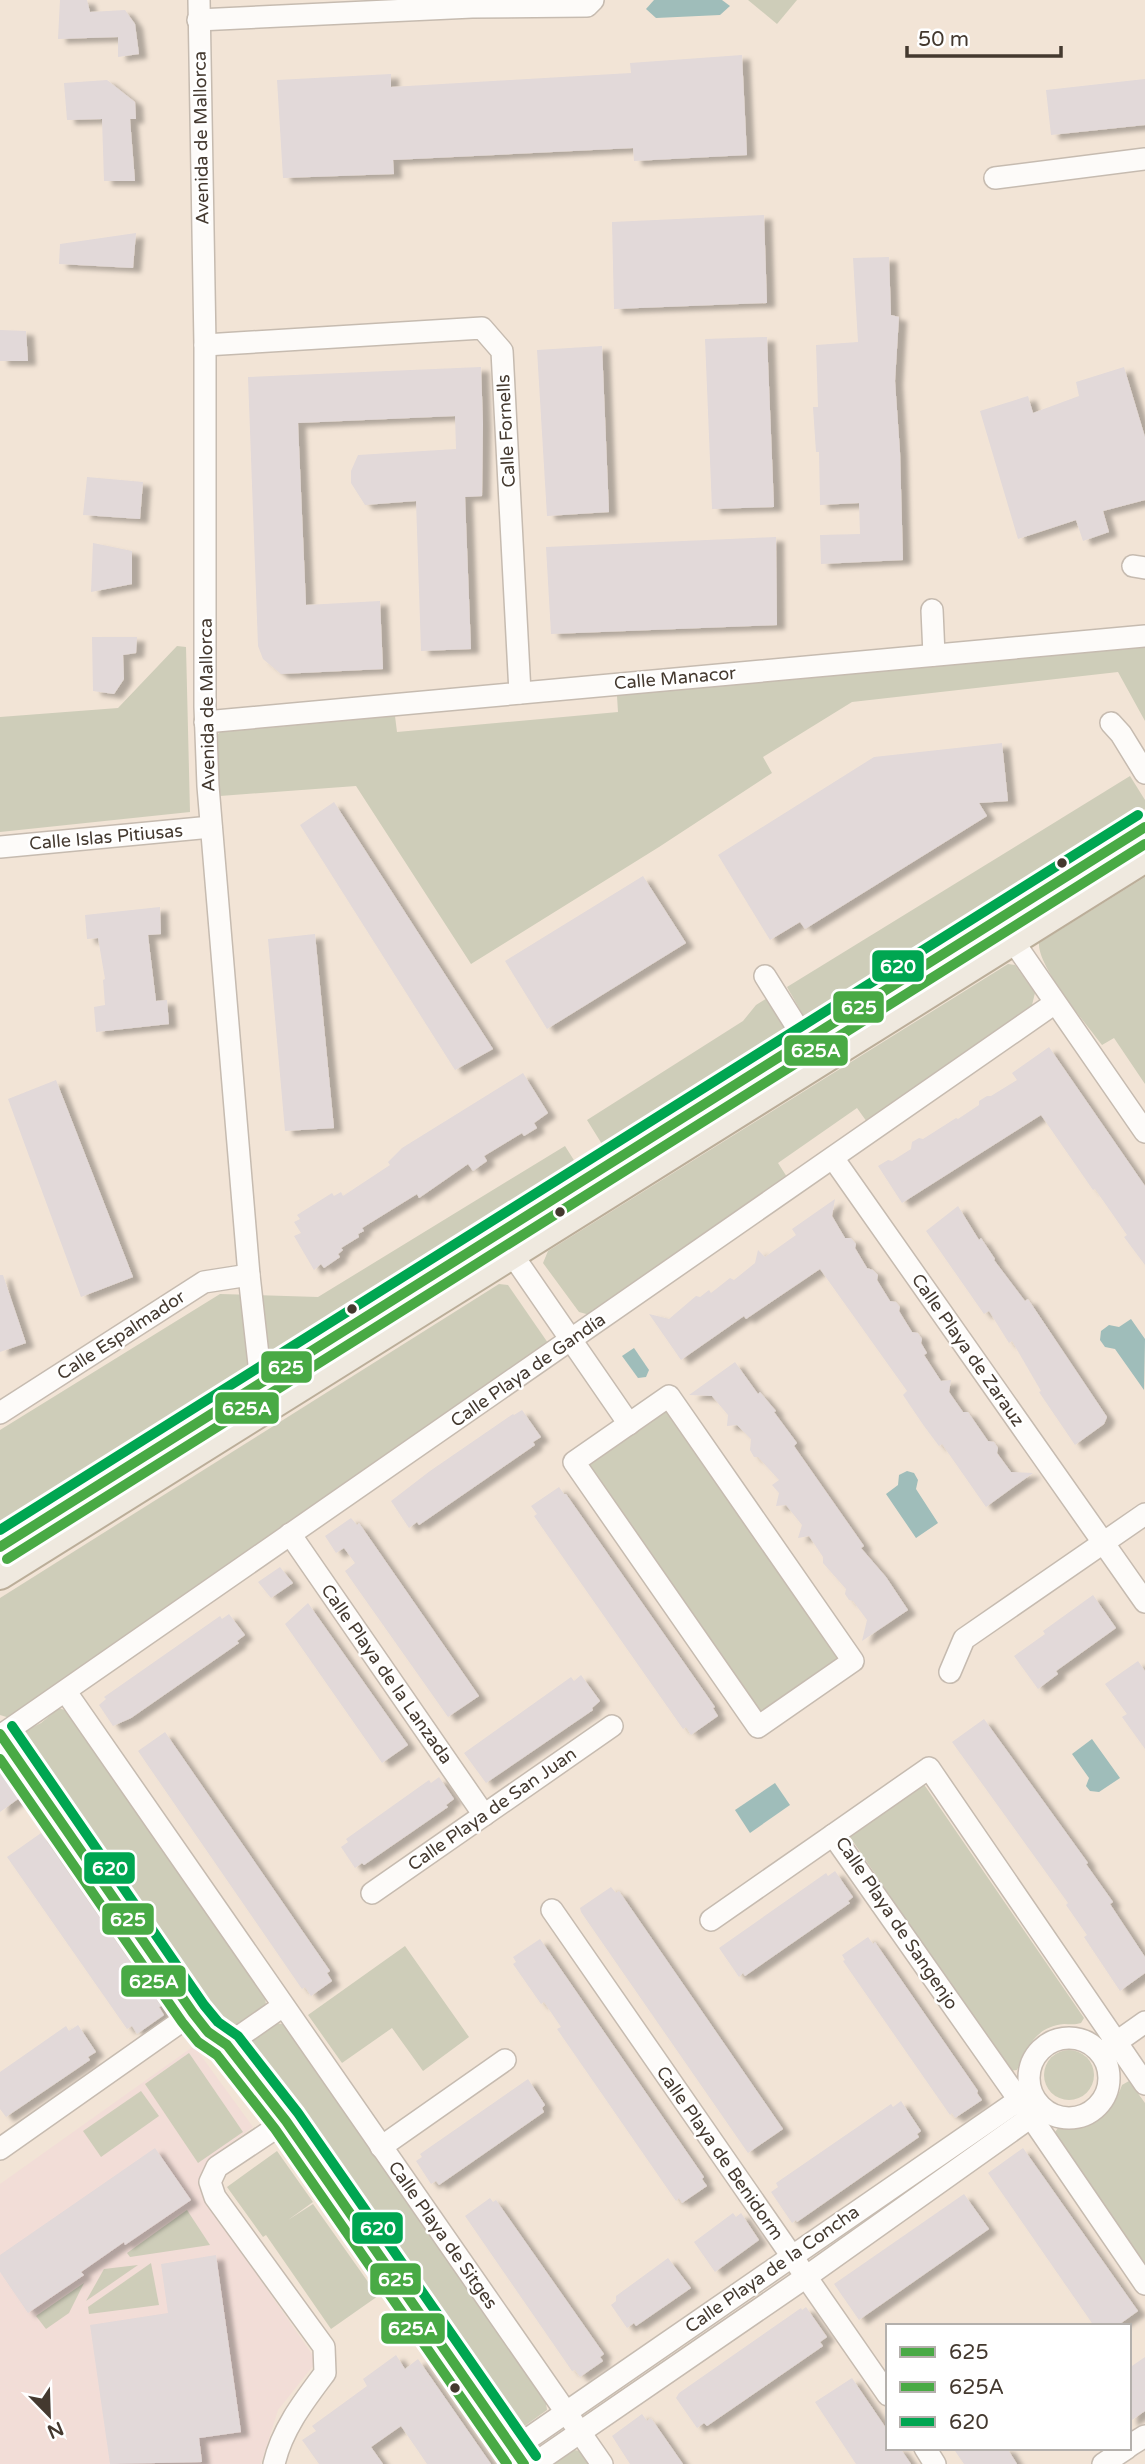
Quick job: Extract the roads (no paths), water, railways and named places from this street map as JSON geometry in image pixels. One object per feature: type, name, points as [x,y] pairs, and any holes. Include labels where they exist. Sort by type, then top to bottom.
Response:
[{"type":"main road","points":[[0,1547],[268,1392],[813,1052],[1145,827]]},
{"type":"main road","points":[[813,1052],[1013,941],[1145,858]]},
{"type":"main road","points":[[0,1575],[268,1392]]},
{"type":"street","points":[[199,10],[587,6],[593,0]]},
{"type":"street","name":"Avenida de Mallorca","points":[[199,10],[205,345],[205,722],[211,827],[249,1275],[268,1392]]},
{"type":"street","points":[[995,178],[1145,159]]},
{"type":"street","name":"Calle Fornells","points":[[205,345],[482,328],[502,351],[520,693]]},
{"type":"street","points":[[932,610],[934,655]]},
{"type":"street","name":"Calle Manacor","points":[[205,722],[1145,636]]},
{"type":"street","points":[[1111,723],[1145,773]]},
{"type":"street","name":"Calle Islas Pitiusas","points":[[0,847],[211,827]]},
{"type":"street","points":[[1013,941],[1145,1132]]},
{"type":"street","points":[[765,976],[813,1052]]},
{"type":"street","name":"Calle Playa de Gandía","points":[[0,1735],[66,1692],[1055,1003]]},
{"type":"street","name":"Calle Playa de Zarauz","points":[[833,1158],[1145,1602]]},
{"type":"street","points":[[505,1244],[629,1423]]},
{"type":"street","name":"Calle Espalmador","points":[[0,1413],[204,1282],[249,1275]]},
{"type":"street","points":[[669,1396],[853,1661],[758,1727],[574,1462],[629,1423],[669,1396]]},
{"type":"street","points":[[950,1672],[964,1639],[1145,1514]]},
{"type":"street","name":"Calle Playa de la Lanzada","points":[[290,1534],[484,1815]]},
{"type":"street","name":"Calle Playa de Sitges","points":[[66,1692],[602,2464]]},
{"type":"street","name":"Calle Playa de San Juan","points":[[372,1893],[612,1726]]},
{"type":"street","points":[[0,1735],[193,2013],[208,2032],[226,2045],[286,2121],[519,2456]]},
{"type":"street","name":"Calle Playa de Sangenjo","points":[[1145,2084],[1108,2048],[929,1769],[833,1835],[1031,2104],[1145,2284]]},
{"type":"street","points":[[710,1920],[833,1835]]},
{"type":"street","name":"Calle Playa de Benidorm","points":[[552,1910],[886,2392]]},
{"type":"street","points":[[226,2045],[283,2006]]},
{"type":"street","points":[[0,2149],[193,2013]]},
{"type":"street","points":[[1108,2048],[1145,2022]]},
{"type":"street","points":[[1062,2038],[1075,2038],[1108,2048],[1108,2088],[1103,2100],[1094,2109],[1082,2116],[1069,2118],[1056,2116],[1031,2104],[1028,2076],[1031,2062],[1038,2051],[1049,2043],[1062,2038]]},
{"type":"street","points":[[382,2147],[505,2060]]},
{"type":"street","name":"Calle Playa de la Concha","points":[[519,2456],[566,2412],[791,2256],[1031,2104]]},
{"type":"street","name":"Calle Playa de la Concha","points":[[534,2464],[806,2277],[1031,2104]]},
{"type":"street","points":[[274,2464],[278,2446],[298,2410],[325,2373],[324,2347],[215,2197],[210,2182],[217,2167],[286,2121]]},
{"type":"street","points":[[1103,2464],[1124,2450]]},
{"type":"water","points":[[654,0],[722,0],[730,6],[720,15],[656,18],[646,9]]},
{"type":"water","points":[[1131,1319],[1145,1339],[1144,1390],[1115,1349],[1105,1347],[1100,1340],[1101,1331],[1109,1325],[1119,1327]]},
{"type":"water","points":[[634,1348],[649,1370],[646,1377],[638,1378],[622,1356]]},
{"type":"water","points":[[907,1471],[914,1473],[918,1480],[916,1489],[938,1523],[916,1538],[886,1494],[898,1485],[899,1475]]},
{"type":"water","points":[[1092,1739],[1120,1778],[1099,1792],[1090,1791],[1086,1786],[1089,1778],[1072,1754]]},
{"type":"water","points":[[775,1783],[790,1805],[750,1833],[735,1810]]}]
